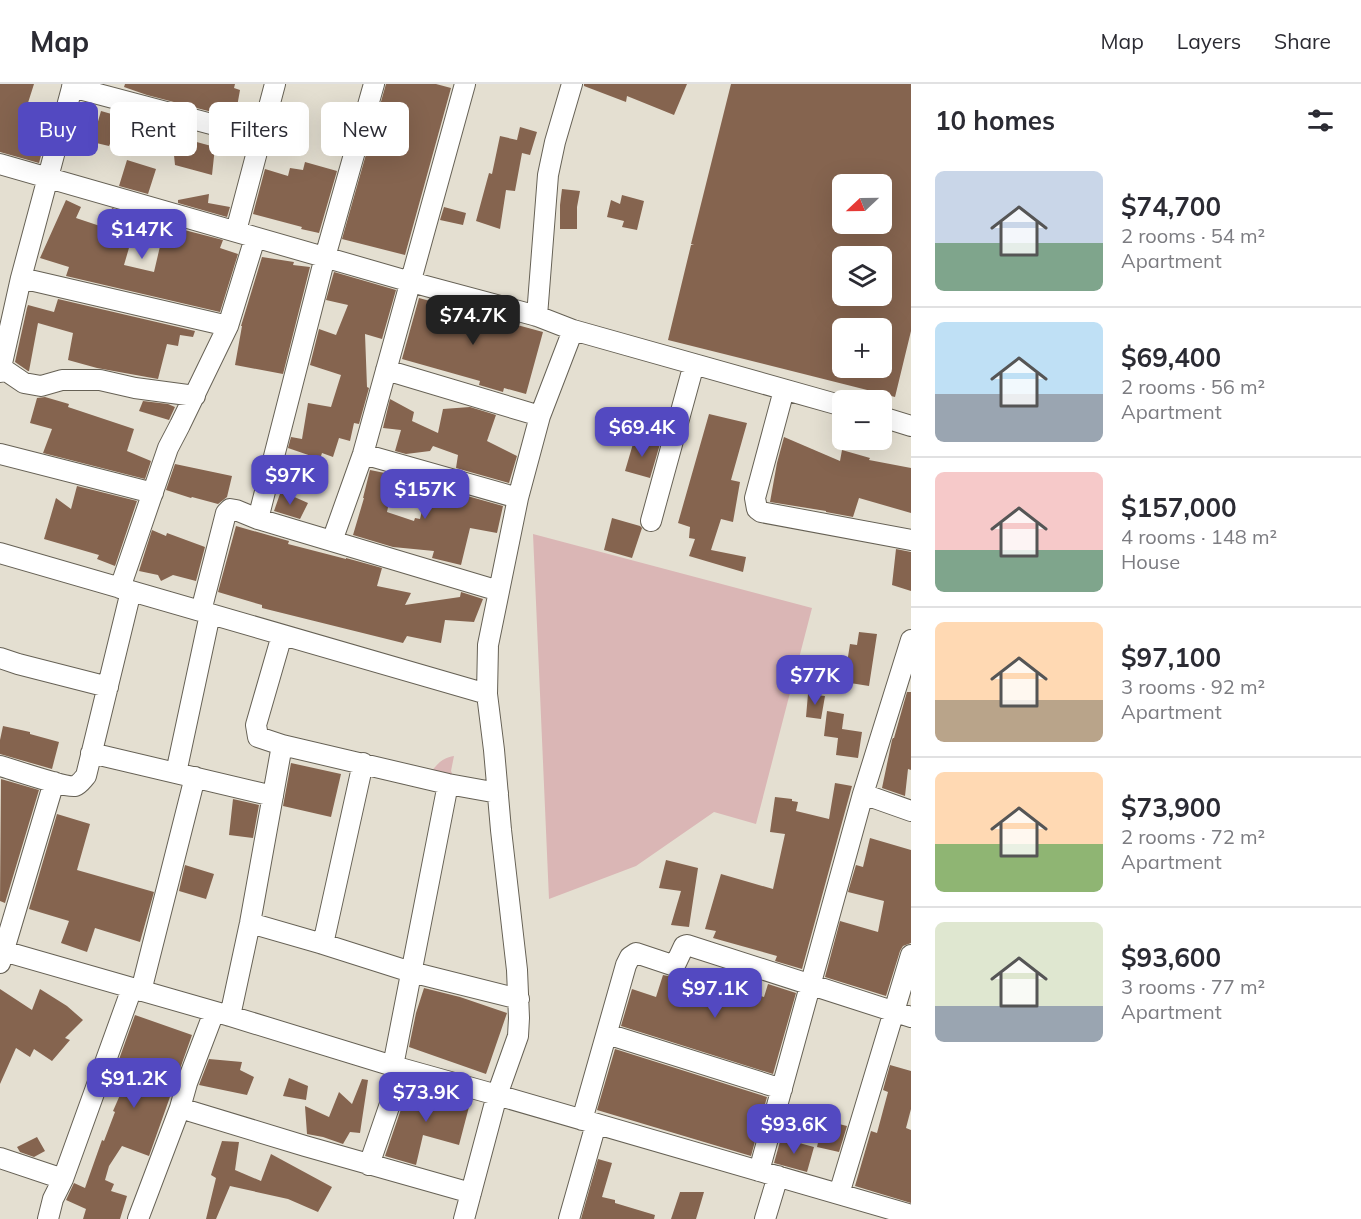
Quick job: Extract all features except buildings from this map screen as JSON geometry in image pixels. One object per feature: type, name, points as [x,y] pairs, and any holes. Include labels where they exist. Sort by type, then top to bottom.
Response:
[{"type":"street","points":[[270,102],[275,84]]},
{"type":"street","points":[[258,519],[325,257],[374,84]]},
{"type":"street","points":[[537,316],[548,175],[572,84]]},
{"type":"street","points":[[332,541],[363,454],[462,85]]},
{"type":"street","points":[[195,396],[135,388],[100,380],[62,380],[41,386],[24,383],[1,370],[21,278],[72,86],[209,123]]},
{"type":"street","points":[[236,231],[255,156]]},
{"type":"street","points":[[0,164],[537,316],[573,330],[832,403]]},
{"type":"street","points":[[0,766],[71,786],[76,785],[86,776],[108,687],[125,589],[153,493],[168,448],[228,326],[255,238]]},
{"type":"street","points":[[21,278],[228,326]]},
{"type":"street","points":[[464,1219],[497,1095],[518,1036],[519,1018],[517,970],[487,694],[488,645],[518,498],[540,416],[573,330]]},
{"type":"street","points":[[651,521],[694,364]]},
{"type":"street","points":[[386,370],[540,416]]},
{"type":"street","points":[[784,390],[755,498],[756,509],[761,512],[911,540]]},
{"type":"street","points":[[892,420],[911,426]]},
{"type":"street","points":[[0,454],[153,493]]},
{"type":"street","points":[[363,454],[518,498]]},
{"type":"street","points":[[48,1219],[53,1199],[63,1179],[137,989],[186,775],[206,613],[226,513],[230,509],[236,510],[258,519],[499,591]]},
{"type":"street","points":[[0,553],[487,694]]},
{"type":"street","points":[[282,635],[256,725],[258,737],[282,745],[448,784],[498,793]]},
{"type":"street","points":[[765,1219],[768,1174],[782,1089],[863,794],[911,640]]},
{"type":"street","points":[[0,658],[108,687]]},
{"type":"street","points":[[138,1219],[180,1108],[187,1083],[222,1014],[250,923],[282,745]]},
{"type":"street","points":[[91,753],[273,796]]},
{"type":"street","points":[[323,944],[363,763]]},
{"type":"street","points":[[54,782],[1,955],[137,989],[397,1068],[839,1194],[861,1210],[911,1215]]},
{"type":"street","points":[[369,1165],[397,1068],[411,972],[448,784]]},
{"type":"street","points":[[863,794],[911,811]]},
{"type":"street","points":[[250,923],[411,972],[519,999]]},
{"type":"street","points":[[569,1219],[607,1034],[626,965],[630,957],[636,953],[672,965],[676,963],[684,946],[687,945],[903,1014]]},
{"type":"street","points":[[839,1194],[903,1014],[911,956]]},
{"type":"street","points":[[607,1034],[782,1089]]},
{"type":"street","points":[[180,1108],[471,1193]]},
{"type":"street","points":[[0,1158],[63,1179]]},
{"type":"shaded area","points":[[533,534],[812,608],[756,824],[714,812],[636,866],[549,899]]},
{"type":"shaded area","points":[[454,756],[451,771],[454,778],[429,774],[442,760]]}]
